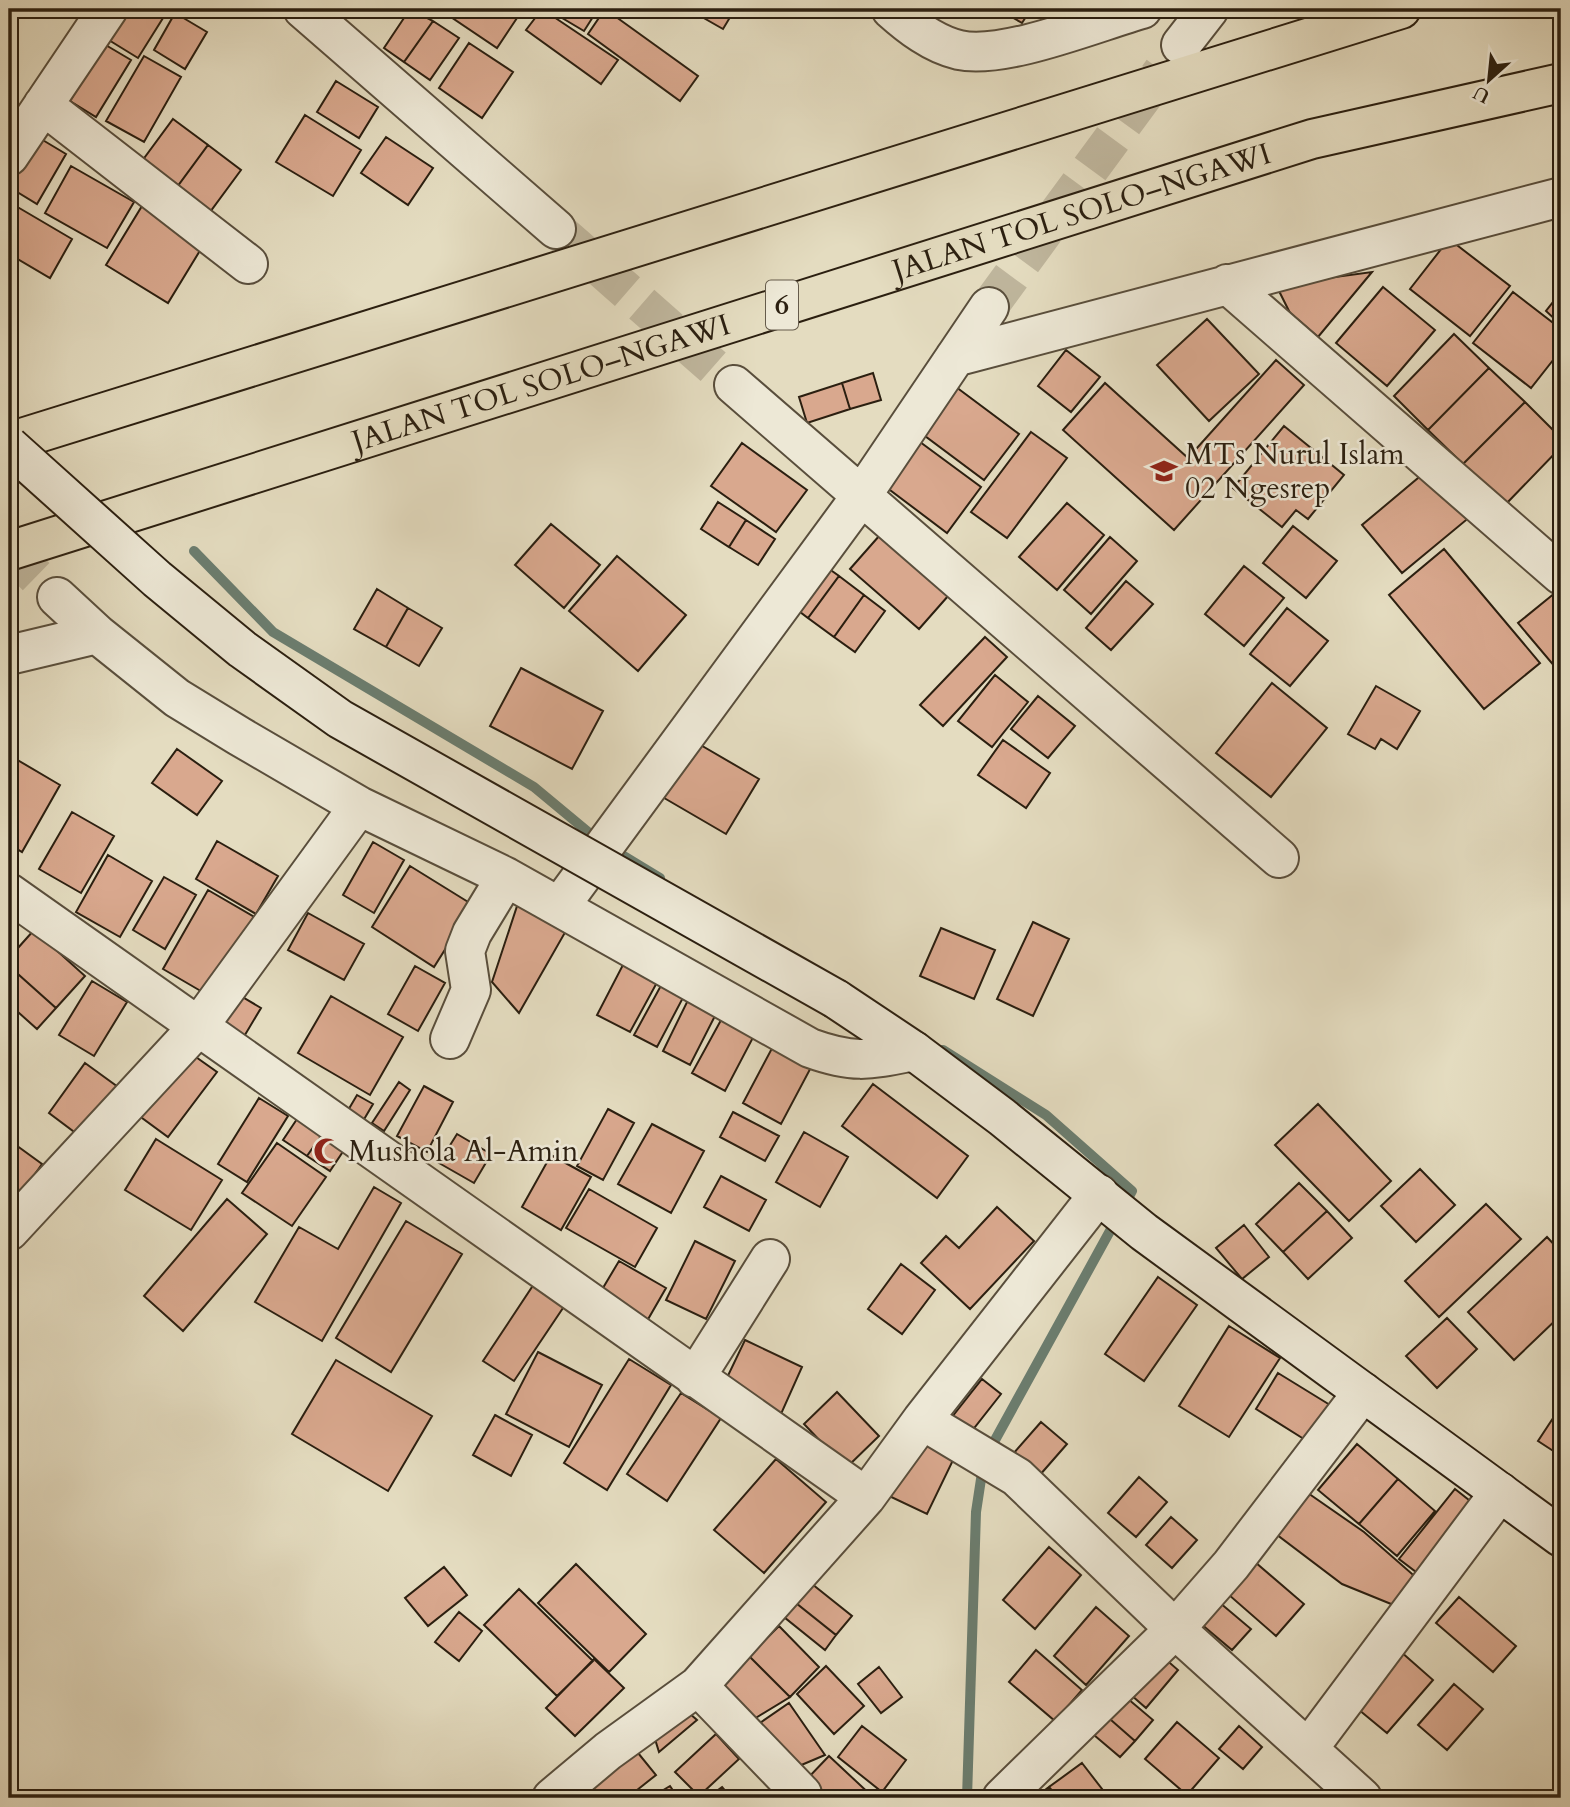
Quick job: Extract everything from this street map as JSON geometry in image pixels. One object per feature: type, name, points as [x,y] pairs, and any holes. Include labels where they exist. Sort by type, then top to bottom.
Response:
[{"type":"highway","points":[[9,444],[1401,9]]},
{"type":"highway","name":"JALAN TOL SOLO–NGAWI","points":[[9,551],[1312,139],[1561,83]]},
{"type":"street","points":[[9,156],[107,9]]},
{"type":"street","points":[[303,9],[556,229]]},
{"type":"street","points":[[891,9],[934,41],[959,50],[980,52],[1015,46],[1142,9]]},
{"type":"street","points":[[1181,45],[1209,9]]},
{"type":"street","points":[[43,105],[248,264]]},
{"type":"street","points":[[955,358],[1561,197]]},
{"type":"street","points":[[1227,284],[1561,575]]},
{"type":"street","points":[[560,906],[862,495],[989,307]]},
{"type":"street","points":[[734,384],[1279,858]]},
{"type":"street","points":[[9,444],[157,579],[242,649],[340,719],[836,999],[914,1051],[1144,1232],[1561,1537]]},
{"type":"street","points":[[57,597],[97,634],[177,698],[359,806],[506,877],[810,1048],[837,1058],[863,1061],[914,1051]]},
{"type":"street","points":[[9,655],[97,634]]},
{"type":"street","points":[[9,1231],[198,1027],[359,806]]},
{"type":"street","points":[[450,1040],[471,990],[465,951],[472,933],[506,877]]},
{"type":"street","points":[[9,893],[866,1497]]},
{"type":"street","points":[[552,1798],[608,1751],[698,1686],[866,1497],[922,1420],[1105,1200]]},
{"type":"street","points":[[695,1378],[769,1259]]},
{"type":"street","points":[[1002,1798],[1175,1629],[1231,1565],[1363,1392]]},
{"type":"street","points":[[922,1420],[1017,1477],[1175,1629],[1362,1798]]},
{"type":"street","points":[[1308,1749],[1500,1492]]},
{"type":"street","points":[[698,1686],[802,1794]]},
{"type":"building","points":[[115,9],[149,9],[163,18],[138,58],[99,34]]},
{"type":"building","points":[[410,9],[433,21],[404,62],[384,48]]},
{"type":"building","points":[[439,9],[523,9],[497,48]]},
{"type":"building","points":[[542,9],[618,60],[601,84],[526,30]]},
{"type":"building","points":[[547,9],[598,9],[584,31]]},
{"type":"building","points":[[605,9],[698,76],[680,101],[588,34]]},
{"type":"building","points":[[688,9],[735,9],[723,29]]},
{"type":"building","points":[[998,9],[1031,9],[1022,23]]},
{"type":"building","points":[[175,13],[207,32],[185,69],[154,50]]},
{"type":"building","points":[[433,21],[459,38],[430,80],[404,62]]},
{"type":"building","points":[[469,43],[513,72],[482,118],[439,88]]},
{"type":"building","points":[[104,44],[131,60],[96,117],[70,101]]},
{"type":"building","points":[[144,56],[181,77],[144,142],[106,121]]},
{"type":"building","points":[[336,81],[378,107],[359,138],[317,112]]},
{"type":"building","points":[[305,115],[361,150],[333,196],[276,162]]},
{"type":"building","points":[[173,119],[208,145],[177,187],[142,161]]},
{"type":"building","points":[[31,133],[66,154],[37,204],[9,187],[9,169]]},
{"type":"building","points":[[386,137],[433,168],[408,205],[361,173]]},
{"type":"building","points":[[208,145],[241,170],[210,212],[177,187]]},
{"type":"building","points":[[71,166],[134,202],[107,248],[45,213]]},
{"type":"building","points":[[9,202],[72,239],[50,278],[9,254]]},
{"type":"building","points":[[142,206],[204,244],[168,303],[106,265]]},
{"type":"building","points":[[1449,239],[1510,286],[1470,336],[1410,289]]},
{"type":"building","points":[[1372,272],[1318,337],[1290,313],[1276,285]]},
{"type":"building","points":[[1383,287],[1435,330],[1387,386],[1336,343]]},
{"type":"building","points":[[1513,292],[1561,329],[1561,350],[1531,388],[1473,343]]},
{"type":"building","points":[[1561,292],[1561,325],[1546,311]]},
{"type":"building","points":[[1207,319],[1259,374],[1209,421],[1157,365]]},
{"type":"building","points":[[1454,334],[1489,368],[1428,430],[1394,396]]},
{"type":"building","points":[[1066,350],[1100,377],[1071,412],[1038,386]]},
{"type":"building","points":[[1276,360],[1304,385],[1174,530],[1063,430],[1105,383],[1188,458]]},
{"type":"building","points":[[1489,368],[1525,402],[1463,464],[1428,430]]},
{"type":"building","points":[[873,373],[881,400],[850,409],[842,383]]},
{"type":"building","points":[[842,383],[850,409],[807,423],[799,397]]},
{"type":"building","points":[[952,384],[1019,434],[984,480],[917,430]]},
{"type":"building","points":[[1525,402],[1561,438],[1561,447],[1505,505],[1463,464]]},
{"type":"building","points":[[1284,426],[1344,475],[1308,519],[1296,510],[1282,527],[1233,488]]},
{"type":"building","points":[[1031,432],[1067,458],[1007,538],[971,512]]},
{"type":"building","points":[[916,439],[981,487],[947,533],[882,484]]},
{"type":"building","points":[[742,443],[807,490],[776,532],[711,486]]},
{"type":"building","points":[[1430,468],[1471,516],[1402,573],[1362,525]]},
{"type":"building","points":[[718,502],[746,520],[729,547],[701,529]]},
{"type":"building","points":[[1067,503],[1104,535],[1057,590],[1019,557]]},
{"type":"building","points":[[746,520],[775,539],[758,565],[729,547]]},
{"type":"building","points":[[551,524],[600,565],[564,608],[515,565]]},
{"type":"building","points":[[1293,526],[1337,561],[1306,598],[1263,563]]},
{"type":"building","points":[[887,527],[956,587],[919,629],[850,569]]},
{"type":"building","points":[[1110,537],[1137,561],[1091,614],[1064,590]]},
{"type":"building","points":[[1444,549],[1540,663],[1484,709],[1389,595]]},
{"type":"building","points":[[617,556],[686,615],[638,671],[569,611]]},
{"type":"building","points":[[818,561],[839,576],[808,618],[787,602]]},
{"type":"building","points":[[1244,566],[1284,598],[1244,646],[1205,614]]},
{"type":"building","points":[[839,576],[864,595],[834,637],[808,618]]},
{"type":"building","points":[[1126,581],[1153,604],[1111,650],[1086,628]]},
{"type":"building","points":[[1561,588],[1561,674],[1518,623]]},
{"type":"building","points":[[377,589],[408,608],[386,647],[354,629]]},
{"type":"building","points":[[864,595],[885,611],[855,652],[834,637]]},
{"type":"building","points":[[408,608],[442,628],[419,666],[386,647]]},
{"type":"building","points":[[1287,608],[1328,641],[1290,686],[1250,654]]},
{"type":"building","points":[[985,637],[1007,657],[943,726],[920,705]]},
{"type":"building","points":[[521,668],[603,711],[572,769],[490,726]]},
{"type":"building","points":[[995,675],[1028,702],[992,747],[958,721]]},
{"type":"building","points":[[1272,683],[1327,728],[1271,797],[1216,753]]},
{"type":"building","points":[[1376,686],[1420,711],[1397,749],[1381,739],[1375,749],[1348,734]]},
{"type":"building","points":[[1038,696],[1075,726],[1048,758],[1011,729]]},
{"type":"building","points":[[692,740],[759,779],[726,834],[659,795]]},
{"type":"building","points":[[1003,740],[1050,773],[1026,808],[978,775]]},
{"type":"building","points":[[177,749],[222,781],[197,815],[152,783]]},
{"type":"building","points":[[9,755],[60,785],[22,852],[9,844]]},
{"type":"building","points":[[72,812],[114,836],[81,893],[39,869]]},
{"type":"building","points":[[217,841],[278,876],[256,914],[196,879]]},
{"type":"building","points":[[373,842],[404,860],[374,913],[343,895]]},
{"type":"building","points":[[108,855],[152,881],[120,937],[76,912]]},
{"type":"building","points":[[410,866],[473,905],[434,967],[372,927]]},
{"type":"building","points":[[164,877],[196,895],[165,949],[133,930]]},
{"type":"building","points":[[208,890],[256,918],[211,997],[163,969]]},
{"type":"building","points":[[521,894],[571,922],[519,1013],[492,982]]},
{"type":"building","points":[[308,913],[364,944],[344,980],[288,950]]},
{"type":"building","points":[[1033,922],[1069,939],[1033,1016],[997,999]]},
{"type":"building","points":[[941,928],[995,950],[974,999],[920,976]]},
{"type":"building","points":[[34,930],[85,976],[56,1008],[9,966],[9,958]]},
{"type":"building","points":[[626,959],[660,977],[630,1032],[597,1015]]},
{"type":"building","points":[[9,966],[56,1008],[37,1029],[9,1004]]},
{"type":"building","points":[[415,966],[445,983],[418,1031],[388,1014]]},
{"type":"building","points":[[664,980],[686,992],[657,1047],[634,1035]]},
{"type":"building","points":[[92,981],[127,1002],[94,1056],[59,1035]]},
{"type":"building","points":[[234,992],[261,1008],[239,1045],[212,1030]]},
{"type":"building","points":[[691,994],[719,1008],[690,1065],[663,1051]]},
{"type":"building","points":[[331,996],[403,1037],[370,1095],[298,1053]]},
{"type":"building","points":[[726,1011],[758,1028],[725,1091],[692,1073]]},
{"type":"building","points":[[778,1037],[816,1058],[781,1124],[743,1103]]},
{"type":"building","points":[[186,1050],[217,1072],[168,1137],[138,1115]]},
{"type":"building","points":[[85,1063],[118,1087],[81,1137],[49,1113]]},
{"type":"building","points":[[399,1082],[410,1090],[384,1131],[372,1123]]},
{"type":"building","points":[[873,1084],[968,1156],[937,1198],[842,1126]]},
{"type":"building","points":[[424,1086],[453,1102],[427,1152],[397,1136]]},
{"type":"building","points":[[357,1095],[373,1104],[356,1133],[340,1124]]},
{"type":"building","points":[[259,1098],[288,1116],[247,1182],[218,1164]]},
{"type":"building","points":[[1318,1104],[1391,1181],[1349,1221],[1275,1145]]},
{"type":"building","points":[[608,1109],[634,1123],[603,1180],[577,1166]]},
{"type":"building","points":[[733,1112],[779,1136],[765,1161],[720,1137]]},
{"type":"building","points":[[299,1116],[324,1132],[307,1156],[283,1140]]},
{"type":"building","points":[[652,1124],[704,1151],[671,1213],[618,1184]]},
{"type":"building","name":"Mushola Al-Amin","points":[[324,1132],[346,1147],[330,1171],[307,1156]]},
{"type":"building","points":[[804,1132],[848,1157],[820,1207],[776,1182]]},
{"type":"building","points":[[457,1134],[491,1154],[474,1183],[439,1163]]},
{"type":"building","points":[[156,1139],[222,1180],[191,1230],[125,1190]]},
{"type":"building","points":[[9,1140],[42,1164],[9,1211]]},
{"type":"building","points":[[277,1143],[326,1177],[292,1226],[242,1193]]},
{"type":"building","points":[[551,1155],[591,1177],[561,1230],[522,1207]]},
{"type":"building","points":[[1420,1169],[1455,1205],[1416,1242],[1381,1206]]},
{"type":"building","points":[[721,1176],[766,1200],[749,1231],[704,1207]]},
{"type":"building","points":[[1299,1183],[1327,1211],[1283,1252],[1256,1224]]},
{"type":"building","points":[[374,1187],[401,1203],[322,1341],[255,1302],[299,1227],[338,1249]]},
{"type":"building","points":[[589,1189],[657,1228],[635,1267],[566,1228]]},
{"type":"building","points":[[227,1199],[267,1234],[183,1331],[144,1296]]},
{"type":"building","points":[[1486,1204],[1521,1239],[1439,1317],[1405,1281]]},
{"type":"building","points":[[997,1207],[1034,1241],[970,1309],[921,1263],[946,1236],[959,1248]]},
{"type":"building","points":[[1327,1211],[1352,1238],[1308,1279],[1283,1252]]},
{"type":"building","points":[[406,1221],[462,1254],[391,1372],[336,1338]]},
{"type":"building","points":[[1244,1225],[1269,1257],[1242,1279],[1216,1248]]},
{"type":"building","points":[[1547,1237],[1561,1252],[1561,1315],[1514,1360],[1468,1312]]},
{"type":"building","points":[[695,1241],[735,1261],[706,1319],[666,1300]]},
{"type":"building","points":[[619,1261],[666,1288],[647,1321],[600,1293]]},
{"type":"building","points":[[901,1264],[935,1290],[902,1334],[868,1309]]},
{"type":"building","points":[[1158,1277],[1197,1305],[1144,1381],[1105,1354]]},
{"type":"building","points":[[536,1281],[567,1302],[514,1381],[483,1361]]},
{"type":"building","points":[[1447,1318],[1477,1349],[1437,1388],[1406,1356]]},
{"type":"building","points":[[1229,1326],[1280,1358],[1229,1437],[1179,1406]]},
{"type":"building","points":[[745,1340],[802,1367],[781,1414],[723,1386]]},
{"type":"building","points":[[538,1352],[602,1385],[569,1447],[506,1414]]},
{"type":"building","points":[[629,1359],[671,1385],[607,1490],[564,1463]]},
{"type":"building","points":[[336,1360],[432,1416],[388,1491],[292,1434]]},
{"type":"building","points":[[1278,1373],[1330,1405],[1307,1441],[1256,1409]]},
{"type":"building","points":[[982,1379],[1001,1394],[971,1432],[952,1417]]},
{"type":"building","points":[[837,1392],[879,1436],[846,1468],[804,1424]]},
{"type":"building","points":[[681,1393],[721,1418],[667,1501],[627,1474]]},
{"type":"building","points":[[1561,1406],[1561,1456],[1538,1441]]},
{"type":"building","points":[[495,1415],[532,1435],[511,1476],[473,1455]]},
{"type":"building","points":[[1041,1422],[1067,1444],[1039,1476],[1013,1454]]},
{"type":"building","points":[[916,1434],[956,1454],[927,1514],[887,1495]]},
{"type":"building","points":[[1357,1444],[1398,1479],[1359,1524],[1318,1490]]},
{"type":"building","points":[[776,1459],[826,1502],[764,1573],[714,1530]]},
{"type":"building","points":[[1139,1477],[1167,1502],[1136,1537],[1108,1513]]},
{"type":"building","points":[[1398,1479],[1435,1511],[1397,1556],[1359,1524]]},
{"type":"building","points":[[1455,1489],[1479,1508],[1424,1578],[1399,1559]]},
{"type":"building","points":[[1305,1491],[1364,1532],[1419,1580],[1396,1606],[1342,1584],[1272,1531]]},
{"type":"building","points":[[1171,1517],[1197,1540],[1172,1568],[1146,1545]]},
{"type":"building","points":[[1049,1547],[1081,1575],[1035,1629],[1003,1600]]},
{"type":"building","points":[[1248,1556],[1304,1604],[1276,1636],[1221,1588]]},
{"type":"building","points":[[576,1564],[646,1634],[609,1672],[538,1603]]},
{"type":"building","points":[[444,1567],[467,1595],[428,1626],[405,1598]]},
{"type":"building","points":[[812,1584],[852,1616],[836,1635],[796,1603]]},
{"type":"building","points":[[519,1589],[593,1661],[557,1696],[484,1625]]},
{"type":"building","points":[[1213,1597],[1251,1629],[1232,1650],[1194,1618]]},
{"type":"building","points":[[1459,1597],[1516,1646],[1493,1672],[1436,1623]]},
{"type":"building","points":[[796,1603],[836,1635],[825,1650],[784,1617]]},
{"type":"building","points":[[1096,1607],[1129,1636],[1086,1685],[1054,1656]]},
{"type":"building","points":[[459,1612],[482,1631],[459,1661],[435,1642]]},
{"type":"building","points":[[779,1626],[819,1667],[790,1697],[749,1656]]},
{"type":"building","points":[[1036,1650],[1082,1690],[1055,1721],[1009,1682]]},
{"type":"building","points":[[1155,1650],[1178,1670],[1146,1708],[1123,1688]]},
{"type":"building","points":[[1400,1651],[1433,1680],[1387,1733],[1353,1705]]},
{"type":"building","points":[[749,1656],[790,1697],[749,1722],[716,1689]]},
{"type":"building","points":[[594,1659],[624,1688],[575,1736],[546,1708]]},
{"type":"building","points":[[826,1666],[864,1706],[834,1734],[797,1694]]},
{"type":"building","points":[[879,1667],[902,1697],[881,1713],[858,1684]]},
{"type":"building","points":[[1454,1684],[1483,1709],[1447,1750],[1418,1725]]},
{"type":"building","points":[[1121,1693],[1153,1720],[1135,1741],[1103,1713]]},
{"type":"building","points":[[789,1703],[825,1755],[799,1766],[757,1725]]},
{"type":"building","points":[[689,1713],[697,1720],[659,1752],[655,1739]]},
{"type":"building","points":[[1103,1713],[1135,1741],[1120,1757],[1088,1730]]},
{"type":"building","points":[[1177,1722],[1219,1758],[1187,1795],[1145,1759]]},
{"type":"building","points":[[862,1726],[906,1760],[882,1792],[838,1757]]},
{"type":"building","points":[[1239,1726],[1262,1747],[1243,1769],[1219,1749]]},
{"type":"building","points":[[716,1734],[739,1759],[699,1796],[675,1772]]},
{"type":"building","points":[[634,1748],[656,1775],[627,1798],[576,1798]]},
{"type":"building","points":[[829,1756],[874,1798],[826,1798],[806,1780]]},
{"type":"building","points":[[1082,1763],[1109,1798],[1058,1798],[1049,1787]]},
{"type":"building","points":[[670,1786],[678,1798],[650,1798]]},
{"type":"building","points":[[722,1787],[731,1798],[707,1798]]},
{"type":"building","points":[[1049,1787],[1058,1798],[1035,1798]]},
{"type":"waterway","points":[[194,551],[273,632],[534,787],[599,841],[660,878]]},
{"type":"waterway","points":[[943,1050],[1046,1115],[1132,1191],[1124,1206]]},
{"type":"waterway","points":[[989,1451],[1116,1220]]},
{"type":"waterway","points":[[967,1798],[976,1512],[983,1466]]},
{"type":"tunnel","points":[[989,307],[1162,71]]},
{"type":"tunnel","points":[[556,229],[734,385]]},
{"type":"tunnel","points":[[9,550],[57,597]]},
{"type":"place","name":"MTs Nurul Islam 02 Ngesrep","points":[[1164,471]]},
{"type":"place","name":"Mushola Al-Amin","points":[[327,1151]]}]
